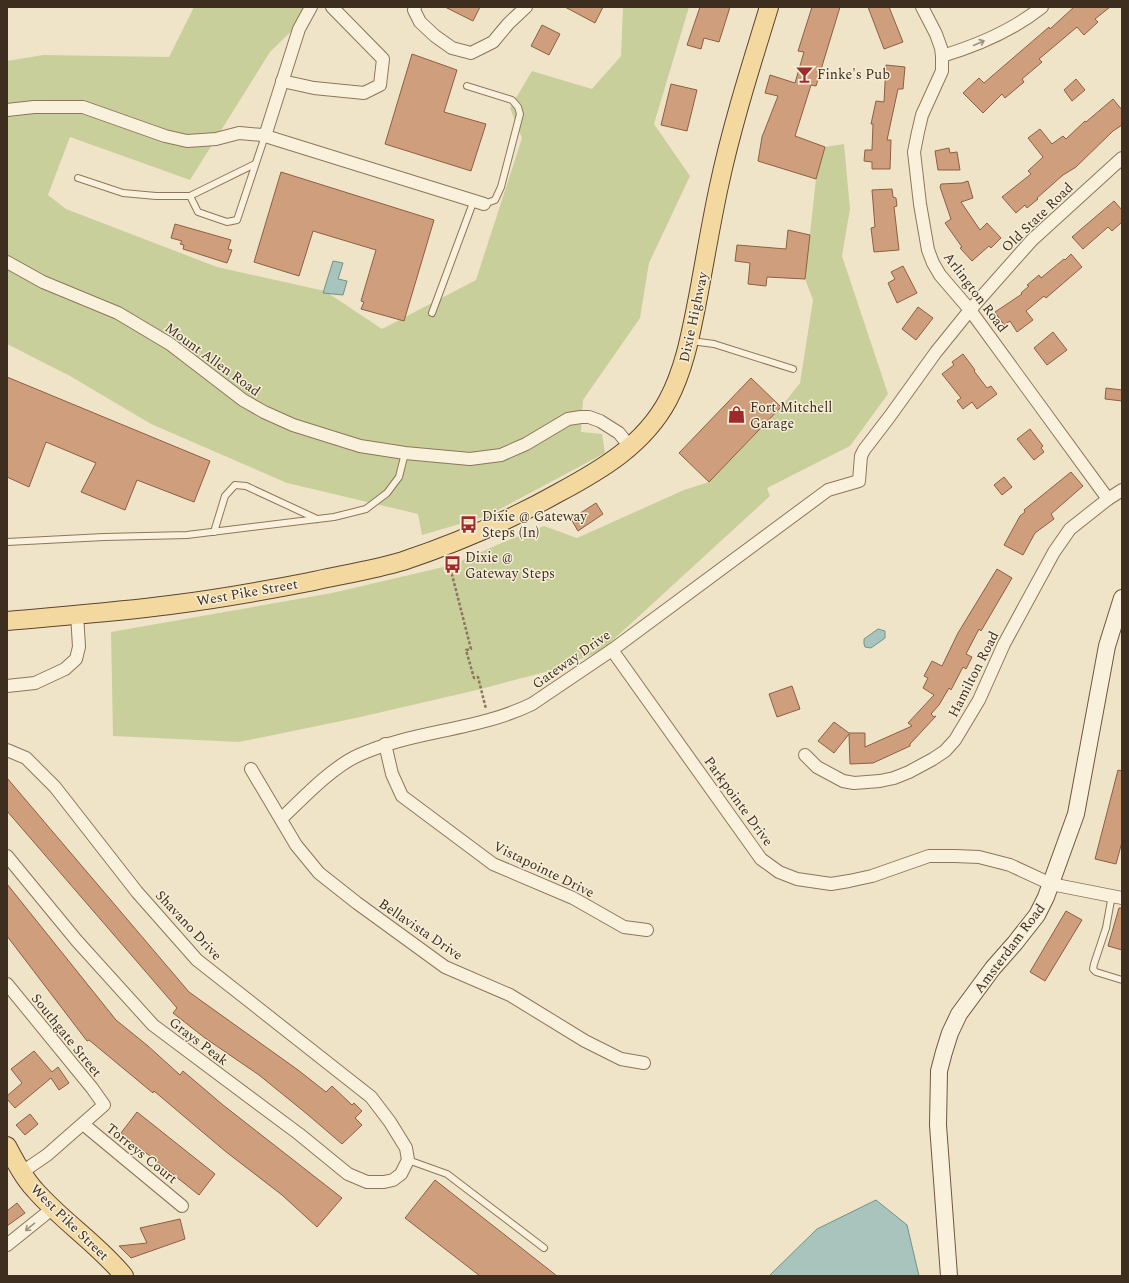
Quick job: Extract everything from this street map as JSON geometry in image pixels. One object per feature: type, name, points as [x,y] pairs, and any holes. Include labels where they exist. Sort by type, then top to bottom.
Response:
[{"type":"main road","name":"Dixie Highway","points":[[480,532],[527,510],[597,472],[630,448],[639,439],[661,411],[668,399],[681,371],[689,341],[719,186],[737,109],[769,7]]},
{"type":"main road","name":"West Pike Street","points":[[7,621],[169,605],[277,588],[400,562],[480,532]]},
{"type":"main road","name":"West Pike Street","points":[[7,1146],[34,1190],[103,1253],[124,1276]]},
{"type":"street","points":[[265,136],[298,29],[310,7]]},
{"type":"street","points":[[282,81],[314,88],[364,93],[380,85],[383,59],[332,7]]},
{"type":"street","points":[[411,8],[420,22],[435,36],[452,48],[471,53],[493,42],[508,24],[526,7]]},
{"type":"street","name":"Arlington Road","points":[[922,7],[936,34],[942,56],[942,71],[922,115],[914,152],[920,204],[928,250],[940,275],[970,310],[1108,498]]},
{"type":"street","points":[[942,56],[971,47],[1001,34],[1030,17],[1042,7]]},
{"type":"street","points":[[7,110],[34,107],[82,107],[165,136],[187,140],[216,139],[239,133],[265,136],[479,202]]},
{"type":"street","name":"Old State Road","points":[[859,481],[861,456],[864,450],[936,352],[970,310],[1032,240],[1122,158]]},
{"type":"street","name":"Mount Allen Road","points":[[7,262],[43,282],[118,314],[170,344],[243,400],[264,412],[293,425],[360,446],[405,453],[470,459],[501,455],[526,444],[568,419],[589,417],[600,421],[619,433],[630,448]]},
{"type":"street","name":"Gateway Drive","points":[[281,818],[321,782],[357,755],[385,744],[489,720],[518,711],[532,704],[612,650],[828,490],[859,481]]},
{"type":"street","name":"Hamilton Road","points":[[805,755],[817,766],[843,781],[854,783],[880,781],[894,778],[934,759],[945,751],[955,740],[979,700],[1004,644],[1054,552],[1070,529],[1108,498],[1122,490]]},
{"type":"street","name":"Amsterdam Road","points":[[949,1276],[938,1125],[939,1071],[950,1032],[959,1014],[993,968],[1037,915],[1046,897],[1076,814],[1107,646],[1119,603],[1122,598]]},
{"type":"street","points":[[7,686],[35,683],[65,669],[76,659],[80,647],[77,614]]},
{"type":"street","name":"Parkpointe Drive","points":[[612,650],[761,859],[779,872],[796,879],[830,884],[872,876],[929,856],[955,856],[979,858],[1010,865],[1051,884],[1117,897]]},
{"type":"street","name":"Vistapointe Drive","points":[[385,744],[392,774],[402,796],[493,864],[573,898],[624,927],[647,930]]},
{"type":"street","name":"Shavano Drive","points":[[7,750],[26,758],[55,788],[137,892],[197,960],[371,1097],[390,1122],[406,1148],[408,1160]]},
{"type":"street","name":"Bellavista Drive","points":[[251,769],[296,845],[319,873],[363,908],[445,967],[510,995],[585,1041],[621,1059],[644,1063]]},
{"type":"street","name":"Grays Peak","points":[[7,856],[77,941],[152,1025],[300,1134],[348,1174],[367,1182],[384,1182],[393,1180],[401,1174],[408,1160]]},
{"type":"street","name":"Southgate Street","points":[[7,984],[92,1088],[104,1105],[83,1124]]},
{"type":"street","points":[[22,1172],[47,1155],[83,1124]]},
{"type":"street","name":"Torreys Court","points":[[83,1124],[182,1206]]},
{"type":"street","points":[[7,1245],[53,1208]]},
{"type":"lane","points":[[432,313],[479,202],[495,200],[501,187],[520,114],[518,107],[512,100],[467,86]]},
{"type":"lane","points":[[190,196],[198,212],[227,222],[237,220],[265,136]]},
{"type":"lane","points":[[78,178],[123,193],[156,196],[190,196],[255,164]]},
{"type":"lane","points":[[689,341],[714,344],[793,369]]},
{"type":"lane","points":[[7,542],[104,537],[187,535],[334,517],[366,509],[387,493],[399,477],[405,453]]},
{"type":"lane","points":[[214,532],[225,496],[235,485],[246,486],[318,519]]},
{"type":"lane","points":[[1117,897],[1094,964],[1094,969],[1096,972],[1122,980]]},
{"type":"lane","points":[[408,1160],[447,1174],[544,1248]]},
{"type":"path","points":[[445,546],[471,649],[466,650],[474,678],[478,677],[489,720]]},
{"type":"green space","points":[[194,7],[316,7],[270,52],[190,180],[70,137],[48,195],[66,209],[217,267],[325,291],[382,329],[476,280],[522,138],[510,108],[532,71],[592,89],[621,56],[623,7],[689,7],[654,124],[690,176],[649,263],[640,318],[583,400],[581,432],[602,434],[605,453],[487,516],[422,535],[418,514],[287,483],[151,424],[70,376],[7,344],[7,61],[43,55],[169,57]]},
{"type":"green space","points":[[844,144],[850,209],[842,256],[888,394],[850,446],[767,488],[770,496],[601,651],[553,670],[477,690],[356,718],[239,742],[113,736],[111,632],[332,593],[452,565],[544,526],[577,538],[684,490],[709,482],[781,407],[800,383],[813,300],[805,279],[816,179],[825,147]]},
{"type":"water","points":[[333,261],[343,263],[338,279],[347,281],[343,295],[323,293]]},
{"type":"water","points":[[878,629],[885,631],[885,638],[871,648],[865,647],[864,639]]},
{"type":"water","points":[[876,1200],[907,1225],[919,1276],[769,1276],[817,1229]]},
{"type":"building","points":[[445,7],[480,7],[473,21]]},
{"type":"building","points":[[565,7],[603,7],[595,23]]},
{"type":"building","points":[[700,7],[730,7],[719,42],[704,38],[701,49],[687,45]]},
{"type":"building","points":[[812,7],[840,7],[816,86],[811,85],[795,136],[825,147],[816,179],[758,161],[762,137],[778,96],[765,93],[770,75],[795,83],[804,52],[798,51]]},
{"type":"building","points":[[868,7],[889,7],[903,42],[884,49]]},
{"type":"building","points":[[1074,7],[1110,7],[1095,19],[1098,22],[1084,35],[1077,27],[1039,59],[1042,62],[1022,79],[1024,82],[1005,98],[1002,94],[983,113],[963,93],[979,78],[984,83],[1049,27],[1050,29]]},
{"type":"building","points":[[542,25],[560,34],[549,55],[531,46]]},
{"type":"building","points":[[412,54],[457,70],[444,112],[486,124],[471,171],[385,144]]},
{"type":"building","points":[[886,65],[905,67],[903,89],[898,89],[887,140],[891,140],[890,169],[872,169],[872,162],[864,161],[865,150],[872,150],[873,124],[871,124],[876,101],[884,102]]},
{"type":"building","points":[[1076,79],[1085,90],[1072,101],[1064,90]]},
{"type":"building","points":[[671,84],[697,90],[687,131],[661,125]]},
{"type":"building","points":[[1113,99],[1122,110],[1122,125],[1113,131],[1076,167],[1063,175],[1037,198],[1038,199],[1027,208],[1025,205],[1016,213],[1002,197],[1031,174],[1028,171],[1043,157],[1028,138],[1040,129],[1052,144],[1063,136],[1066,139],[1085,121],[1086,122]]},
{"type":"building","points":[[949,148],[950,153],[957,152],[960,170],[938,170],[935,151]]},
{"type":"building","points":[[281,172],[434,220],[404,321],[361,309],[364,302],[361,301],[376,250],[313,231],[299,276],[254,262]]},
{"type":"building","points":[[968,181],[973,198],[961,202],[980,230],[987,223],[1001,238],[991,248],[989,246],[972,261],[960,248],[962,247],[945,223],[951,219],[940,187],[941,184],[962,183]]},
{"type":"building","points":[[892,189],[893,197],[896,198],[897,206],[894,207],[899,250],[874,252],[871,228],[875,227],[872,190]]},
{"type":"building","points":[[1114,201],[1122,210],[1122,222],[1112,231],[1108,227],[1083,249],[1072,237]]},
{"type":"building","points":[[175,224],[231,240],[228,249],[232,250],[227,263],[183,249],[184,245],[180,244],[182,241],[171,238]]},
{"type":"building","points":[[788,230],[810,235],[805,279],[767,277],[766,286],[748,284],[750,263],[735,261],[737,245],[786,249]]},
{"type":"building","points":[[1071,254],[1082,267],[1046,298],[1044,296],[1026,311],[1033,320],[1017,332],[1010,321],[1004,325],[995,312],[1022,294],[1021,293],[1029,286],[1027,285],[1039,275],[1041,278]]},
{"type":"building","points":[[903,266],[917,293],[897,303],[888,283],[895,279],[891,272]]},
{"type":"building","points":[[918,307],[933,318],[916,340],[902,329]]},
{"type":"building","points":[[1053,332],[1067,350],[1047,365],[1034,348]]},
{"type":"building","points":[[963,354],[987,388],[991,386],[997,394],[977,409],[972,402],[963,409],[957,401],[961,398],[942,374],[954,365],[952,362]]},
{"type":"building","points":[[7,377],[210,461],[194,502],[137,480],[125,510],[81,492],[96,463],[46,442],[29,487],[7,477]]},
{"type":"building","points":[[751,378],[781,407],[709,482],[679,453]]},
{"type":"building","points":[[1106,388],[1122,390],[1122,401],[1105,399]]},
{"type":"building","points":[[1030,429],[1043,446],[1041,448],[1044,452],[1034,460],[1017,439]]},
{"type":"building","points":[[1071,472],[1083,486],[1051,514],[1054,519],[1035,533],[1023,555],[1004,545],[1020,516],[1025,512],[1024,510]]},
{"type":"building","points":[[1004,477],[1012,487],[1002,495],[994,485]]},
{"type":"building","points":[[596,503],[603,514],[578,531],[571,519]]},
{"type":"building","points":[[997,569],[1012,578],[981,631],[979,629],[966,654],[972,657],[966,669],[963,667],[951,690],[949,688],[939,705],[931,714],[934,717],[936,716],[910,744],[910,746],[873,763],[850,764],[849,734],[834,753],[818,741],[834,722],[849,733],[865,733],[865,747],[912,726],[908,723],[934,695],[923,688],[928,678],[924,676],[932,661],[942,666],[958,633]]},
{"type":"building","points":[[792,686],[800,709],[777,717],[769,694]]},
{"type":"building","points":[[1118,770],[1122,771],[1122,842],[1116,864],[1095,859]]},
{"type":"building","points":[[7,778],[189,992],[298,1070],[326,1092],[332,1086],[352,1105],[354,1103],[362,1111],[355,1118],[362,1125],[342,1144],[259,1075],[205,1038],[173,1013],[177,1008],[7,811]]},
{"type":"building","points":[[7,884],[116,1020],[180,1075],[183,1071],[223,1105],[342,1198],[317,1227],[282,1195],[225,1151],[154,1091],[153,1093],[89,1040],[87,1041],[7,936]]},
{"type":"building","points":[[1119,908],[1122,908],[1122,950],[1108,946]]},
{"type":"building","points":[[1066,911],[1082,920],[1045,981],[1030,972]]},
{"type":"building","points":[[34,1051],[52,1072],[58,1067],[69,1083],[59,1090],[51,1078],[15,1108],[7,1099],[7,1096],[22,1083],[11,1069]]},
{"type":"building","points":[[137,1112],[215,1174],[199,1195],[121,1133]]},
{"type":"building","points":[[30,1114],[38,1124],[25,1135],[16,1125]]},
{"type":"building","points":[[435,1180],[557,1276],[480,1276],[405,1218]]},
{"type":"building","points":[[17,1203],[25,1213],[7,1226],[7,1211]]},
{"type":"building","points":[[180,1219],[185,1239],[131,1258],[119,1246],[147,1243],[140,1228]]},
{"type":"place","name":"Finke's Pub","points":[[804,74]]},
{"type":"place","name":"Fort Mitchell Garage","points":[[737,415]]},
{"type":"place","name":"Dixie @ Gateway Steps (In)","points":[[469,524]]},
{"type":"place","name":"Dixie @ Gateway Steps","points":[[452,565]]}]
